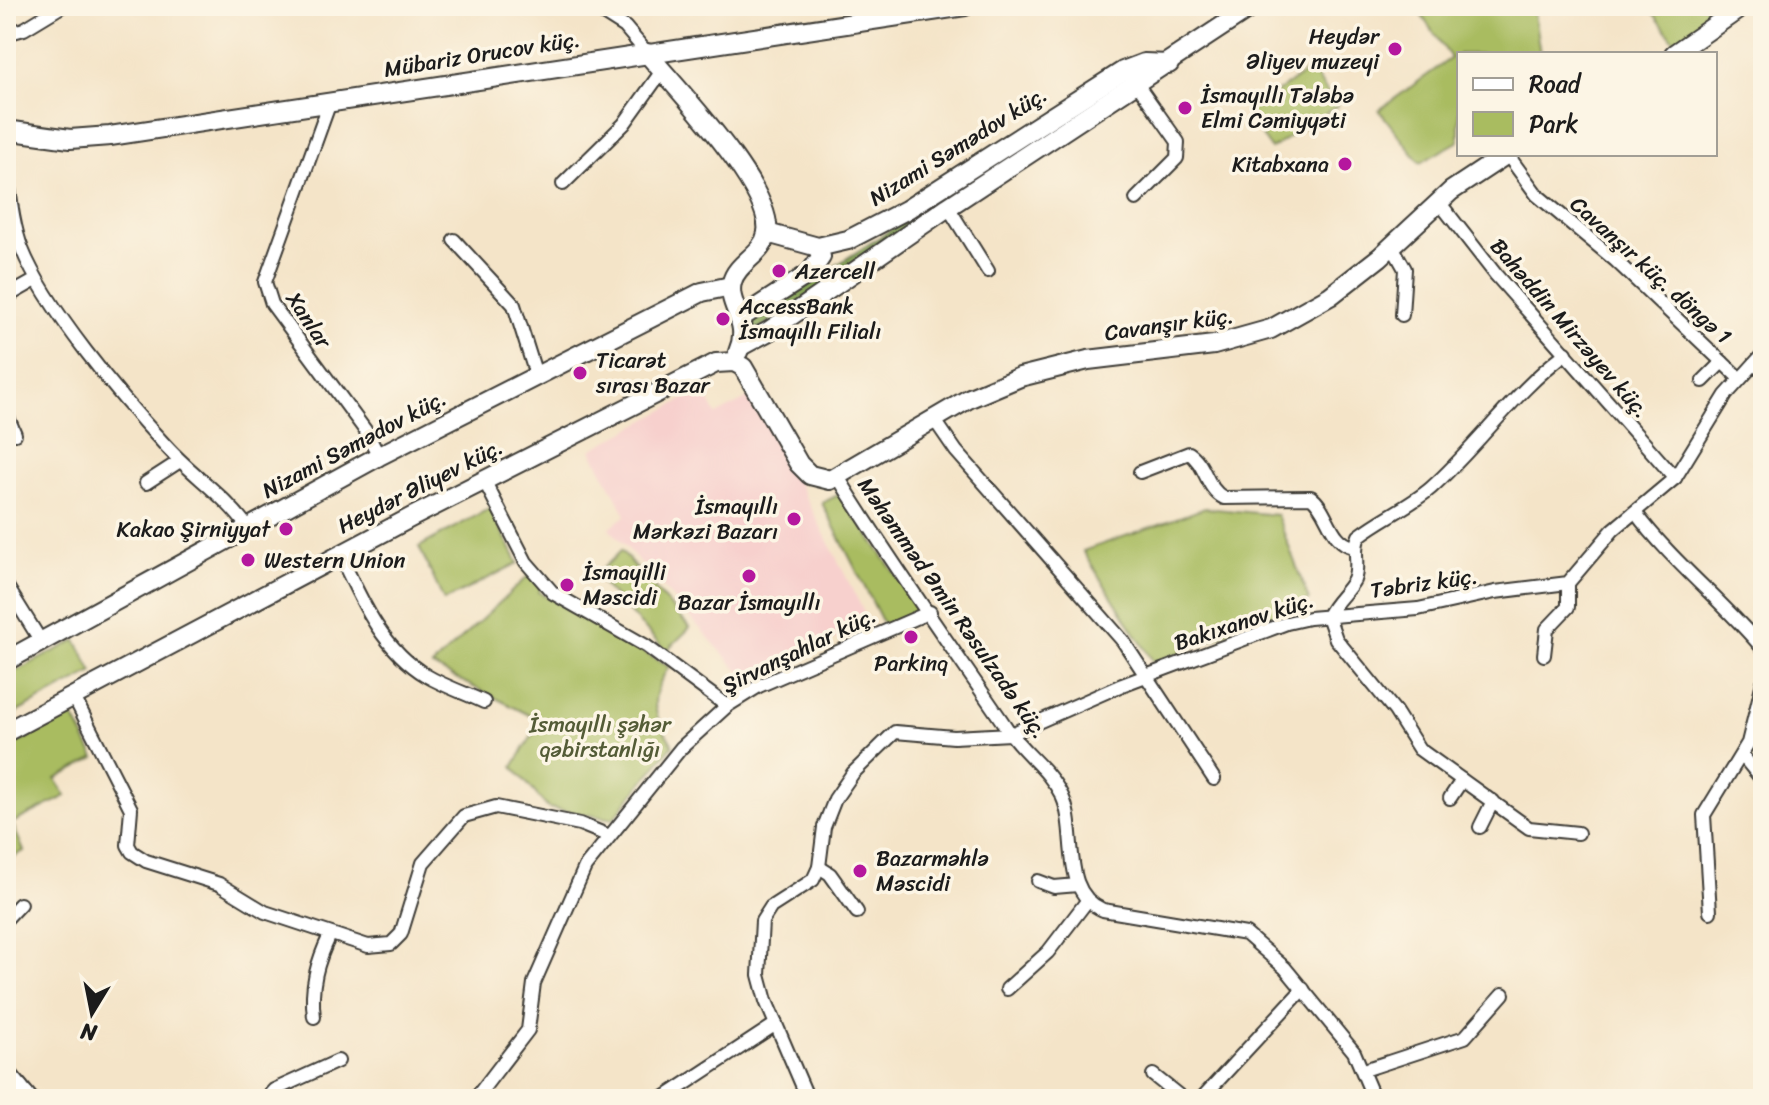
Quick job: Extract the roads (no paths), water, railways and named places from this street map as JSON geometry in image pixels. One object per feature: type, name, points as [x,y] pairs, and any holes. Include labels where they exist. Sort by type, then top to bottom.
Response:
[{"type":"street","points":[[6,34],[24,29],[62,6]]},
{"type":"street","points":[[592,6],[625,27],[736,161],[762,206],[767,233],[757,252],[736,273],[731,286],[742,317],[737,354]]},
{"type":"street","name":"Mübariz Orucov küç.","points":[[6,130],[70,139],[110,136],[647,53],[860,14],[965,6]]},
{"type":"street","name":"Heydər Əliyev küç.","points":[[6,732],[484,480],[737,354],[948,207],[1253,6]]},
{"type":"street","points":[[1677,52],[1743,6]]},
{"type":"street","name":"Nizami Səmədov küç.","points":[[818,247],[848,240],[906,210],[1123,71],[1144,63],[1169,64]]},
{"type":"street","points":[[563,184],[615,134],[662,71]]},
{"type":"street","points":[[1136,199],[1177,158],[1180,150],[1178,142],[1137,84]]},
{"type":"street","name":"Xanlar","points":[[330,102],[265,282],[272,304],[365,430],[379,456]]},
{"type":"street","name":"Cavanşır küç.","points":[[737,354],[799,464],[817,478],[838,477],[987,389],[1040,371],[1088,360],[1214,345],[1271,329],[1330,296],[1392,246],[1439,202],[1504,156]]},
{"type":"street","name":"Cavanşır küç. döngə 1","points":[[1508,156],[1537,195],[1615,260],[1739,378]]},
{"type":"street","points":[[6,165],[17,232],[36,280],[106,374],[180,461],[228,502],[248,528]]},
{"type":"street","name":"Bahəddin Mirzəyev küç.","points":[[1439,202],[1487,264],[1675,478]]},
{"type":"street","points":[[948,207],[988,271]]},
{"type":"street","points":[[742,317],[814,270],[821,257],[818,247],[767,233]]},
{"type":"street","points":[[454,240],[514,305],[536,375]]},
{"type":"street","points":[[1392,246],[1405,269],[1402,315]]},
{"type":"street","points":[[6,297],[36,280]]},
{"type":"street","name":"Nizami Səmədov küç.","points":[[6,661],[379,456],[702,292],[731,286]]},
{"type":"street","points":[[1140,472],[1189,453],[1197,459],[1215,494],[1224,498],[1311,497],[1335,535],[1345,545],[1354,547],[1368,529],[1430,489],[1496,423],[1532,379],[1566,353]]},
{"type":"street","points":[[1544,655],[1547,629],[1568,607],[1568,583],[1613,530],[1675,478],[1739,378],[1758,368],[1763,354]]},
{"type":"street","points":[[1703,381],[1722,362]]},
{"type":"street","points":[[6,413],[15,434]]},
{"type":"street","points":[[934,419],[956,451],[1123,641],[1214,779]]},
{"type":"street","points":[[146,483],[180,461]]},
{"type":"street","name":"Məhəmməd Əmin Rəsulzadə küç.","points":[[838,477],[1011,734],[1049,775],[1063,799],[1078,885],[1087,901]]},
{"type":"street","points":[[484,480],[526,562],[553,593],[646,646],[727,706]]},
{"type":"street","points":[[1635,512],[1653,536],[1732,613],[1763,649]]},
{"type":"street","name":"Bakıxanov küç.","points":[[1011,734],[1146,675],[1287,623],[1328,616],[1356,573],[1354,547]]},
{"type":"street","points":[[340,555],[371,618],[403,658],[427,676],[484,702]]},
{"type":"street","name":"Təbriz küç.","points":[[1328,616],[1418,609],[1495,592],[1568,583]]},
{"type":"street","points":[[6,585],[42,643]]},
{"type":"street","name":"Şirvanşahlar küç.","points":[[475,1099],[528,1030],[534,983],[578,881],[607,835],[681,748],[727,706],[769,682],[930,612]]},
{"type":"street","points":[[1328,616],[1336,639],[1395,711],[1419,749],[1529,828],[1578,833]]},
{"type":"street","points":[[1710,912],[1704,815],[1748,743],[1763,682]]},
{"type":"street","points":[[74,697],[131,809],[128,845],[132,852],[146,861],[219,884],[265,912],[368,946],[391,944],[401,934],[423,863],[464,816],[484,808],[580,824],[607,835]]},
{"type":"street","points":[[808,1099],[759,975],[762,921],[771,907],[813,880],[819,867],[824,827],[835,799],[853,773],[895,732],[904,730],[954,737],[1011,734]]},
{"type":"street","points":[[1742,755],[1763,781]]},
{"type":"street","points":[[1450,798],[1462,780]]},
{"type":"street","points":[[1480,827],[1493,801]]},
{"type":"street","points":[[819,867],[830,874],[857,912]]},
{"type":"street","points":[[1038,881],[1054,887],[1078,885]]},
{"type":"street","points":[[1007,989],[1048,952],[1087,901],[1103,910],[1246,934],[1285,968],[1303,989],[1364,1070],[1374,1099]]},
{"type":"street","points":[[6,919],[20,904]]},
{"type":"street","points":[[314,1017],[311,996],[317,963],[330,935]]},
{"type":"street","points":[[1201,1099],[1303,989]]},
{"type":"street","points":[[1364,1070],[1465,1037],[1503,994]]},
{"type":"street","points":[[662,1099],[776,1024]]},
{"type":"street","points":[[266,1099],[274,1090],[338,1061]]},
{"type":"street","points":[[6,1068],[32,1099]]},
{"type":"street","points":[[1153,1075],[1183,1099]]},
{"type":"street","points":[[6,1098],[21,1086]]},
{"type":"place","name":"Heydər Əliyev muzeyi","points":[[1395,49]]},
{"type":"place","name":"İsmayıllı Tələbə Elmi Cəmiyyəti","points":[[1185,108]]},
{"type":"place","name":"Kitabxana","points":[[1345,164]]},
{"type":"place","name":"Azercell","points":[[779,271]]},
{"type":"place","name":"AccessBank İsmayıllı Filialı","points":[[723,319]]},
{"type":"place","name":"Ticarət sırası Bazar","points":[[580,373]]},
{"type":"place","name":"İsmayıllı Mərkəzi Bazarı","points":[[794,519]]},
{"type":"place","name":"Kakao Şirniyyat","points":[[286,529]]},
{"type":"place","name":"Western Union","points":[[248,560]]},
{"type":"place","name":"Bazar İsmayıllı","points":[[749,576]]},
{"type":"place","name":"İsmayilli Məscidi","points":[[567,585]]},
{"type":"place","name":"Parkinq","points":[[911,637]]},
{"type":"place","name":"Bazarməhlə Məscidi","points":[[860,871]]},
{"type":"park label","name":"İsmayıllı şəhər qəbirstanlığı","points":[[600,736]]}]
